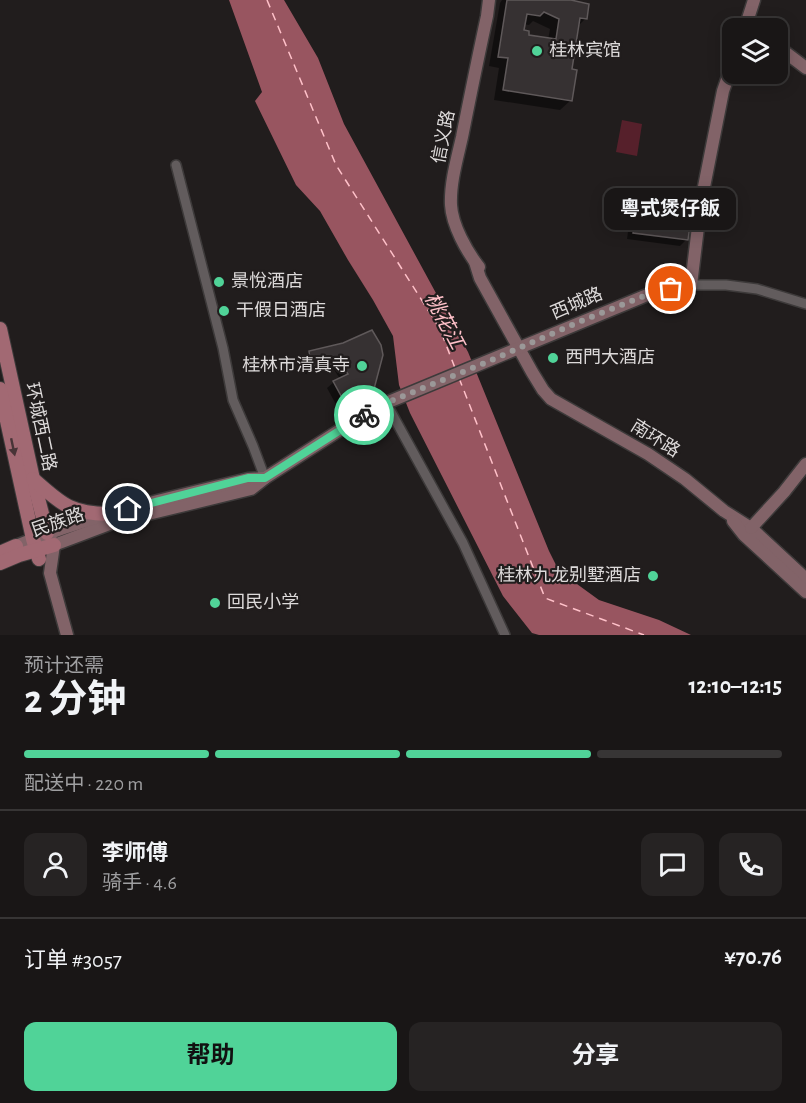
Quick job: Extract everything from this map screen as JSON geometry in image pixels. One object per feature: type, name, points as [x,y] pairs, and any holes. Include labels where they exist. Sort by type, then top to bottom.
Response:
[{"type":"main road","name":"信义路","points":[[489,0],[457,160],[451,206],[460,237],[475,262],[480,278],[523,347]]},
{"type":"main road","points":[[750,18],[754,0]]},
{"type":"main road","points":[[788,54],[806,68]]},
{"type":"main road","points":[[691,285],[701,202],[725,84]]},
{"type":"main road","name":"西城路","points":[[386,403],[652,293],[691,285]]},
{"type":"main road","name":"环城西二路","points":[[0,329],[33,478],[51,539]]},
{"type":"main road","name":"南环路","points":[[523,347],[562,406],[648,454],[685,479],[724,511],[751,528],[806,579]]},
{"type":"main road","name":"环城西二路","points":[[0,389],[36,549]]},
{"type":"main road","name":"民族路","points":[[51,539],[250,489],[354,421],[386,403]]},
{"type":"main road","points":[[751,528],[806,464]]},
{"type":"main road","points":[[33,478],[59,502],[73,509],[83,513],[108,514]]},
{"type":"main road","name":"民族路","points":[[0,553],[36,549],[51,539],[108,514],[248,478],[265,478]]},
{"type":"main road","name":"南环路","points":[[724,511],[744,535],[806,592]]},
{"type":"main road","points":[[50,573],[51,539]]},
{"type":"main road","points":[[36,549],[50,573],[67,635]]},
{"type":"main road","name":"民族路","points":[[0,563],[17,550]]},
{"type":"street","points":[[176,165],[223,348],[233,400],[265,478]]},
{"type":"street","points":[[691,285],[726,285],[757,289],[806,304]]},
{"type":"street","points":[[386,403],[463,543],[505,635]]},
{"type":"shaded area","points":[[622,120],[642,124],[637,156],[616,152]]},
{"type":"water","name":"桃花江","points":[[229,0],[284,0],[318,58],[344,124],[468,352],[559,571],[599,600],[659,620],[691,635],[539,635],[532,633],[503,596],[410,413],[399,385],[393,336],[320,211],[296,185],[255,101],[262,92]]},
{"type":"building","name":"桂林宾馆","points":[[507,0],[571,0],[589,4],[587,19],[580,18],[572,69],[577,70],[572,101],[503,90],[508,58],[498,57]],"holes":[[[544,12],[559,19],[556,39],[529,35],[529,31],[524,30],[527,14],[540,16]]]},
{"type":"building","points":[[638,195],[693,203],[688,240],[633,233]]},
{"type":"building","name":"桂林市清真寺","points":[[372,330],[381,345],[383,355],[374,389],[346,405],[333,381],[348,374],[339,362],[311,369],[309,351],[343,343]]},
{"type":"ferry route","points":[[267,0],[336,165],[440,329],[455,368]]},
{"type":"ferry route","points":[[459,378],[545,598],[644,635]]},
{"type":"way so far","points":[[364,415],[386,403],[586,319],[652,293],[671,289]]},
{"type":"place","name":"桂林宾馆","points":[[537,51]]},
{"type":"place","name":"景悅酒店","points":[[219,282]]},
{"type":"place","name":"粵式煲仔飯","points":[[671,289]]},
{"type":"place","name":"干假日酒店","points":[[224,311]]},
{"type":"place","name":"西門大酒店","points":[[553,358]]},
{"type":"place","name":"桂林市清真寺","points":[[362,366]]},
{"type":"place","name":"桂林九龙别墅酒店","points":[[653,576]]},
{"type":"place","name":"回民小学","points":[[215,603]]},
{"type":"route","points":[[128,509],[248,478],[265,478],[364,415]]}]
